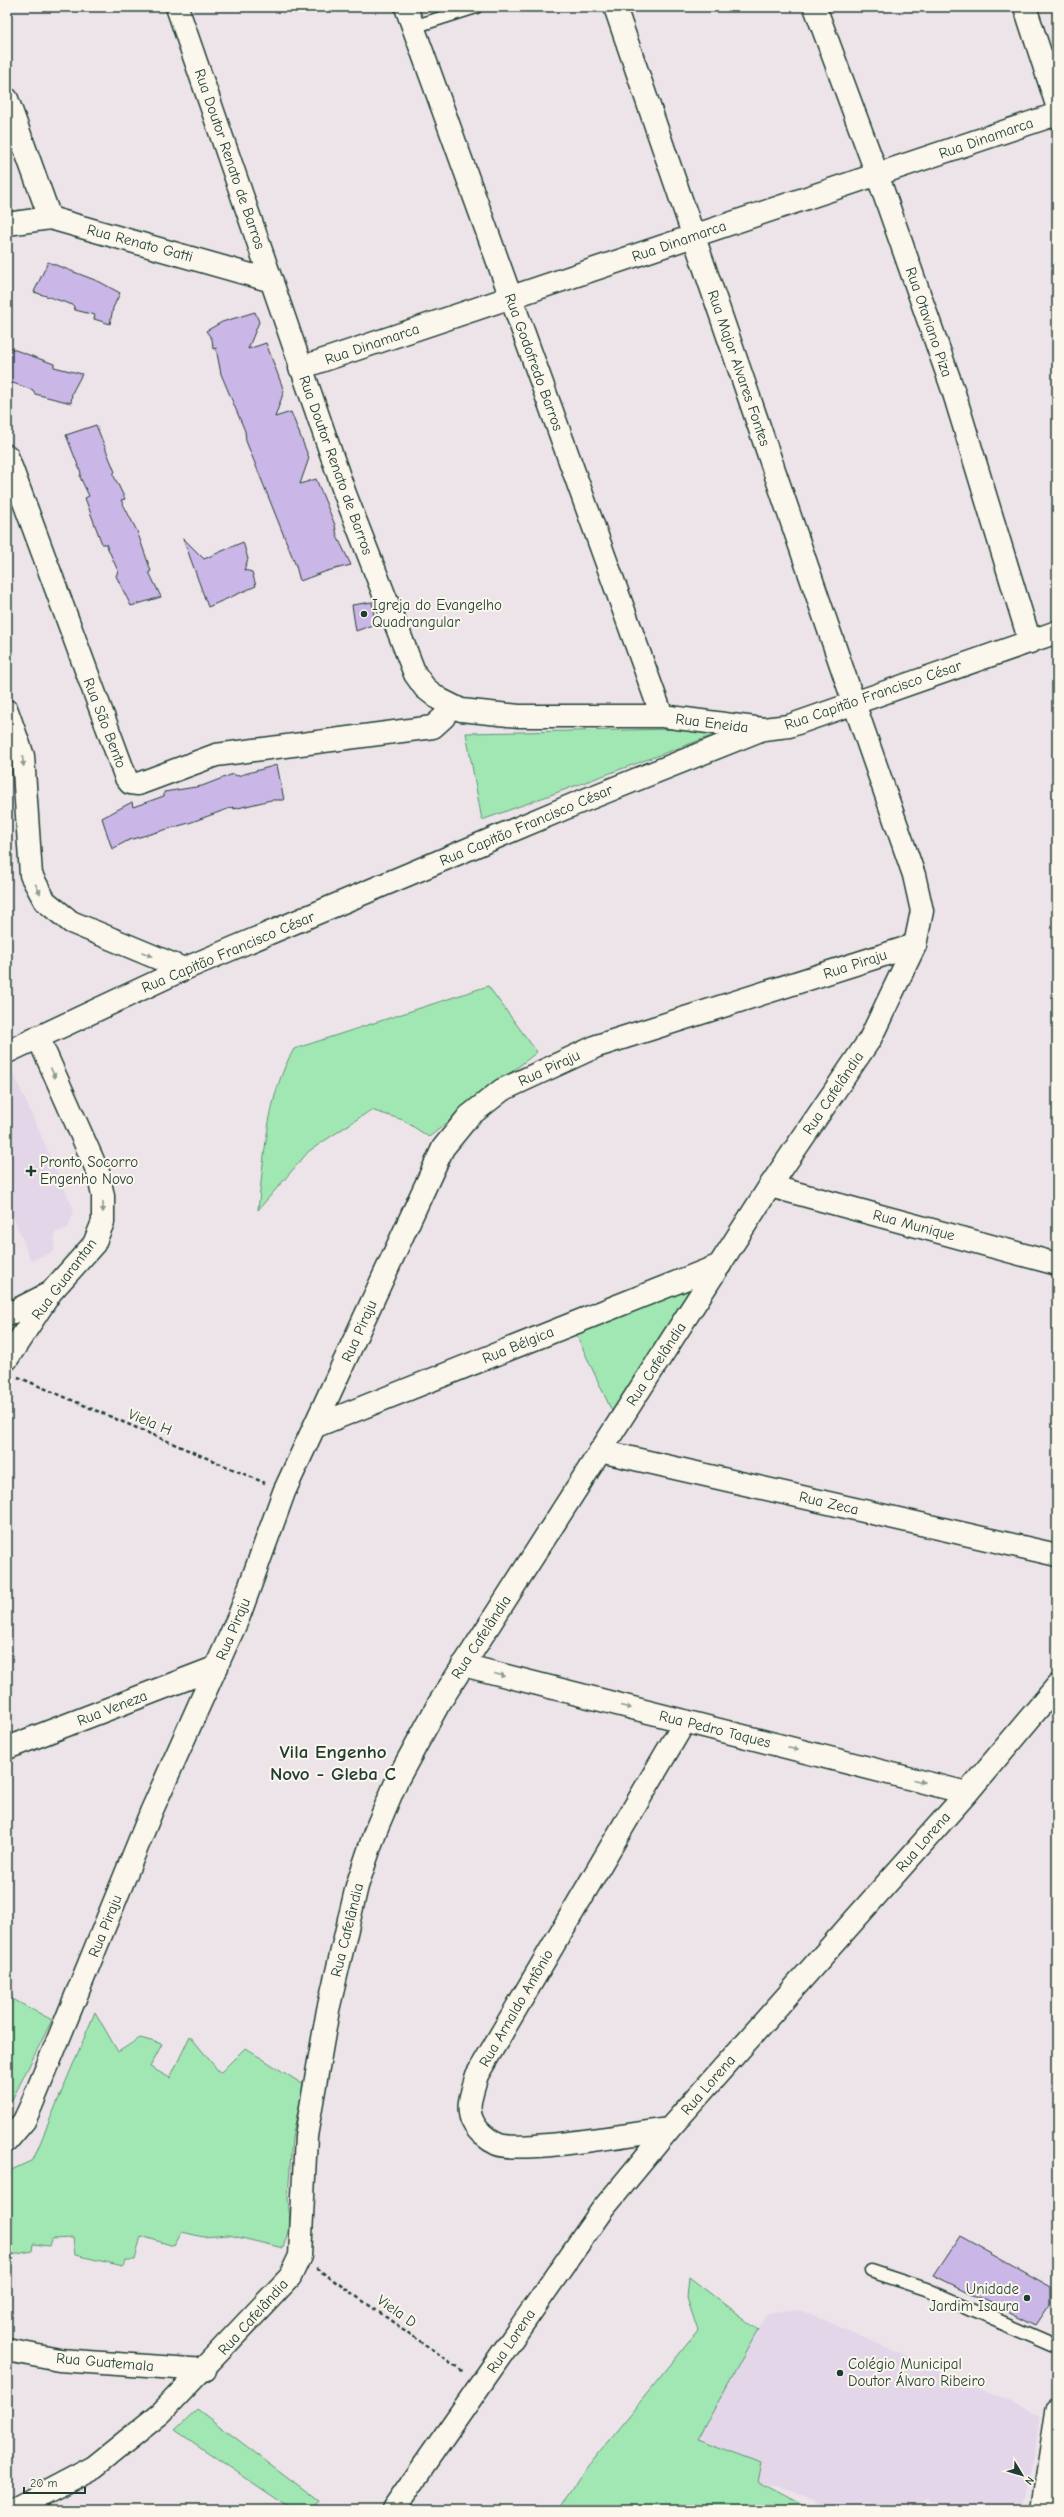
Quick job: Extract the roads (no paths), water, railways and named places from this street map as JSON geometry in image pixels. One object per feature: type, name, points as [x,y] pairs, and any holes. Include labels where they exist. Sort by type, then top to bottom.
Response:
[{"type":"street","name":"Rua Doutor Renato de Barros","points":[[177,7],[272,281],[300,368],[348,501],[415,674],[425,688],[460,710],[519,716],[662,716]]},
{"type":"street","name":"Rua Godofredo Barros","points":[[406,7],[662,716]]},
{"type":"street","name":"Rua Major Alvares Fontes","points":[[616,7],[862,729]]},
{"type":"street","name":"Rua Otaviano Piza","points":[[815,7],[877,174],[953,390],[1030,642]]},
{"type":"street","points":[[1025,7],[1057,105]]},
{"type":"street","points":[[7,99],[50,218]]},
{"type":"street","name":"Rua Dinamarca","points":[[300,368],[1057,114]]},
{"type":"street","name":"Rua Renato Gatti","points":[[7,224],[50,218],[272,281]]},
{"type":"street","name":"Rua São Bento","points":[[7,456],[97,702],[126,778],[130,783],[138,784],[216,755],[432,727],[444,717],[450,705]]},
{"type":"street","name":"Rua Capitão Francisco César","points":[[7,1052],[184,969],[574,804],[763,729],[789,726],[1057,632]]},
{"type":"street","points":[[7,710],[23,756],[31,875],[45,901],[71,922],[184,969]]},
{"type":"street","name":"Rua Eneida","points":[[662,716],[763,729]]},
{"type":"street","name":"Rua Cafelândia","points":[[12,2510],[94,2467],[162,2414],[205,2370],[290,2277],[300,2256],[306,2136],[328,2010],[357,1886],[375,1832],[397,1780],[438,1705],[463,1665],[770,1186],[870,1039],[915,945],[922,910],[914,875],[862,729]]},
{"type":"street","name":"Rua Piraju","points":[[7,2141],[24,2121],[152,1810],[217,1667],[254,1578],[284,1492],[316,1426],[423,1188],[443,1148],[468,1116],[502,1090],[597,1046],[915,945]]},
{"type":"street","name":"Rua Guarantan","points":[[11,1367],[51,1292],[94,1244],[103,1222],[103,1196],[98,1172],[38,1038]]},
{"type":"street","name":"Rua Munique","points":[[770,1186],[1056,1262]]},
{"type":"street","name":"Rua Bélgica","points":[[316,1426],[720,1265]]},
{"type":"street","points":[[7,1315],[51,1292]]},
{"type":"street","name":"Rua Zeca","points":[[600,1451],[1057,1555]]},
{"type":"street","name":"Rua Pedro Taques","points":[[463,1665],[967,1792]]},
{"type":"street","name":"Rua Veneza","points":[[7,1748],[217,1667]]},
{"type":"street","name":"Rua Lorena","points":[[393,2510],[602,2210],[669,2129],[967,1792],[1057,1686]]},
{"type":"street","name":"Rua Arnaldo Antônio","points":[[669,2129],[540,2145],[517,2147],[498,2145],[484,2135],[472,2121],[469,2103],[477,2075],[685,1721]]},
{"type":"street","name":"Rua Guatemala","points":[[7,2350],[59,2360],[205,2370]]},
{"type":"street","points":[[1042,2510],[1057,2411]]},
{"type":"lane","points":[[413,27],[476,7]]},
{"type":"lane","points":[[871,2272],[926,2289],[1057,2346]]},
{"type":"place","name":"Igreja do Evangelho Quadrangular","points":[[364,614]]},
{"type":"place","name":"Pronto Socorro Engenho Novo","points":[[31,1171]]},
{"type":"place","name":"Unidade Jardim Isaura","points":[[1027,2298]]},
{"type":"place","name":"Colégio Municipal Doutor Álvaro Ribeiro","points":[[840,2373]]},
{"type":"district","name":"Vila Engenho Novo - Gleba C","points":[[333,1762]]}]
